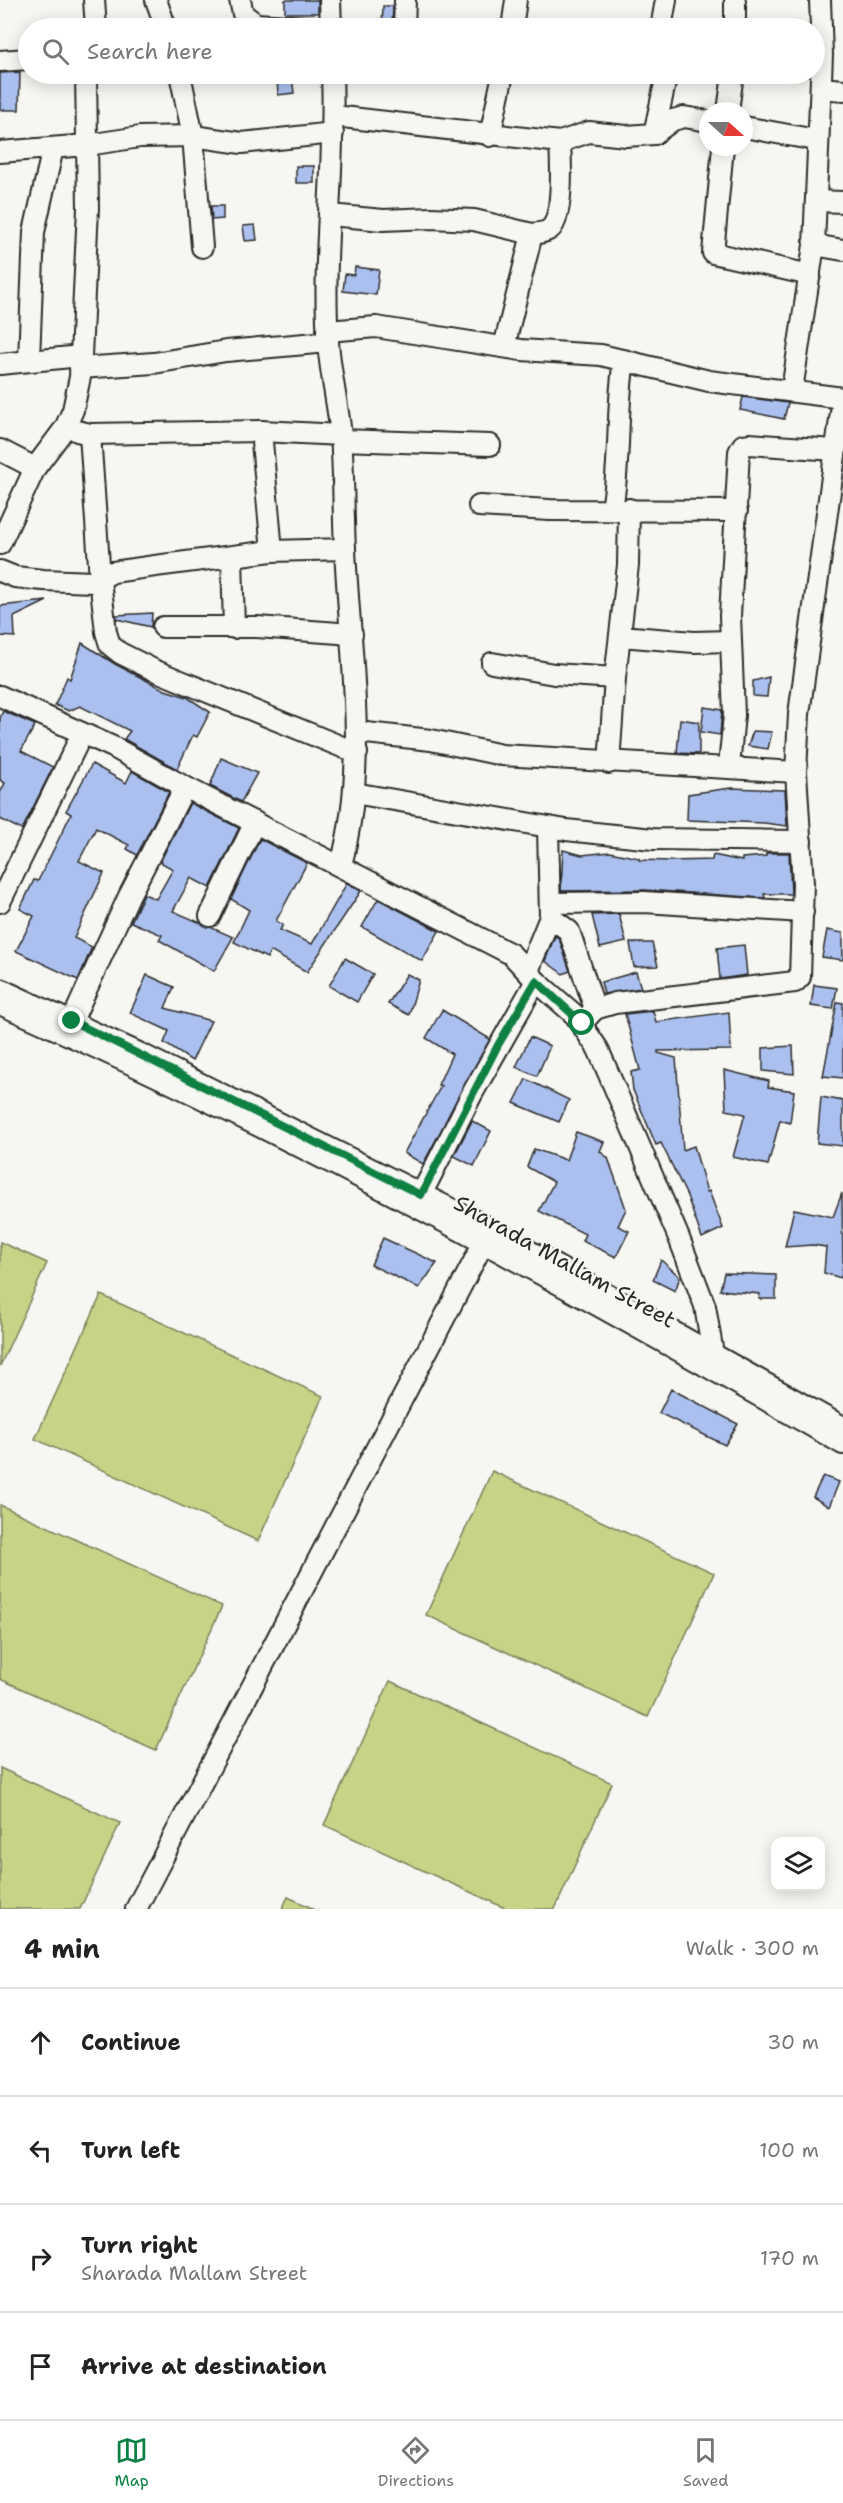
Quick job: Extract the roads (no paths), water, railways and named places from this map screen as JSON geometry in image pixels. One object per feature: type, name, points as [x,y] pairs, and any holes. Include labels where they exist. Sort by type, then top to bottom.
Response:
[{"type":"street","points":[[94,0],[95,18]]},
{"type":"street","points":[[156,0],[162,18]]},
{"type":"street","points":[[240,0],[243,14],[248,18]]},
{"type":"street","points":[[330,0],[331,18]]},
{"type":"street","points":[[404,18],[405,0]]},
{"type":"street","points":[[513,18],[516,0]]},
{"type":"street","points":[[663,18],[666,0]]},
{"type":"street","points":[[735,0],[735,18]]},
{"type":"street","points":[[819,18],[820,0]]},
{"type":"street","points":[[0,61],[18,60]]},
{"type":"street","points":[[0,544],[35,468],[65,428],[73,410],[81,362],[87,249],[86,84]]},
{"type":"street","points":[[182,84],[193,136],[202,247]]},
{"type":"street","points":[[332,84],[334,124],[328,337],[341,438],[345,549],[357,732],[354,793],[348,841],[341,865]]},
{"type":"street","points":[[490,136],[501,84]]},
{"type":"street","points":[[654,134],[665,84]]},
{"type":"street","points":[[730,102],[732,84]]},
{"type":"street","points":[[792,390],[814,244],[816,140],[821,84]]},
{"type":"street","points":[[821,88],[843,90]]},
{"type":"street","points":[[0,152],[87,145],[140,137],[193,136],[242,143],[274,141],[334,124],[560,142],[589,132],[626,136],[654,134],[673,120],[684,117],[699,120]]},
{"type":"street","points":[[753,130],[816,140]]},
{"type":"street","points":[[330,215],[383,220],[431,218],[474,220],[532,234],[549,230],[558,213],[560,142]]},
{"type":"street","points":[[29,360],[34,232],[53,148]]},
{"type":"street","points":[[722,156],[713,253],[810,275]]},
{"type":"street","points":[[816,201],[843,202]]},
{"type":"street","points":[[504,347],[532,234]]},
{"type":"street","points":[[814,244],[843,250]]},
{"type":"street","points":[[0,364],[29,360],[154,363],[328,337],[376,327],[504,347],[601,355],[709,381],[843,398],[799,714],[796,772],[803,912],[800,977],[795,982],[674,994],[615,1003],[589,1016]]},
{"type":"street","points":[[609,763],[615,678],[628,565],[620,509],[619,390],[624,360]]},
{"type":"street","points":[[65,428],[90,434],[261,431],[490,446]]},
{"type":"street","points":[[261,431],[272,551]]},
{"type":"street","points":[[90,434],[100,579],[107,638],[110,645],[120,653],[297,730],[357,753]]},
{"type":"street","points":[[729,766],[734,715],[730,641],[740,452],[743,445],[835,450]]},
{"type":"street","points":[[0,450],[35,468]]},
{"type":"street","points":[[479,506],[550,510],[737,511]]},
{"type":"street","points":[[0,572],[15,577],[93,582],[113,572],[272,551],[345,549]]},
{"type":"street","points":[[231,557],[234,628]]},
{"type":"street","points":[[163,627],[287,628],[352,634]]},
{"type":"street","points":[[620,636],[694,642],[730,641]]},
{"type":"street","points":[[492,663],[554,674],[615,678]]},
{"type":"street","points":[[0,696],[113,747],[185,787],[478,934],[511,954],[532,976],[589,1016]]},
{"type":"street","points":[[357,732],[430,740],[502,755],[609,763],[729,766],[796,772]]},
{"type":"street","points":[[0,903],[82,734]]},
{"type":"street","points":[[72,1021],[129,896],[185,787]]},
{"type":"street","points":[[354,793],[548,827],[653,839],[801,841]]},
{"type":"street","points":[[210,916],[255,822]]},
{"type":"street","points":[[421,1195],[532,976],[550,910],[548,827]]},
{"type":"street","points":[[550,910],[644,902],[803,912]]},
{"type":"street","points":[[550,910],[568,931],[598,1049],[679,1238],[705,1306],[709,1360]]},
{"type":"street","name":"Sharada Mallam Street","points":[[0,989],[72,1021],[518,1244],[843,1444]]},
{"type":"street","name":"Sharada Mallam Street","points":[[0,1004],[137,1068],[484,1242],[709,1360],[843,1427]]},
{"type":"street","points":[[136,1909],[484,1242]]}]
